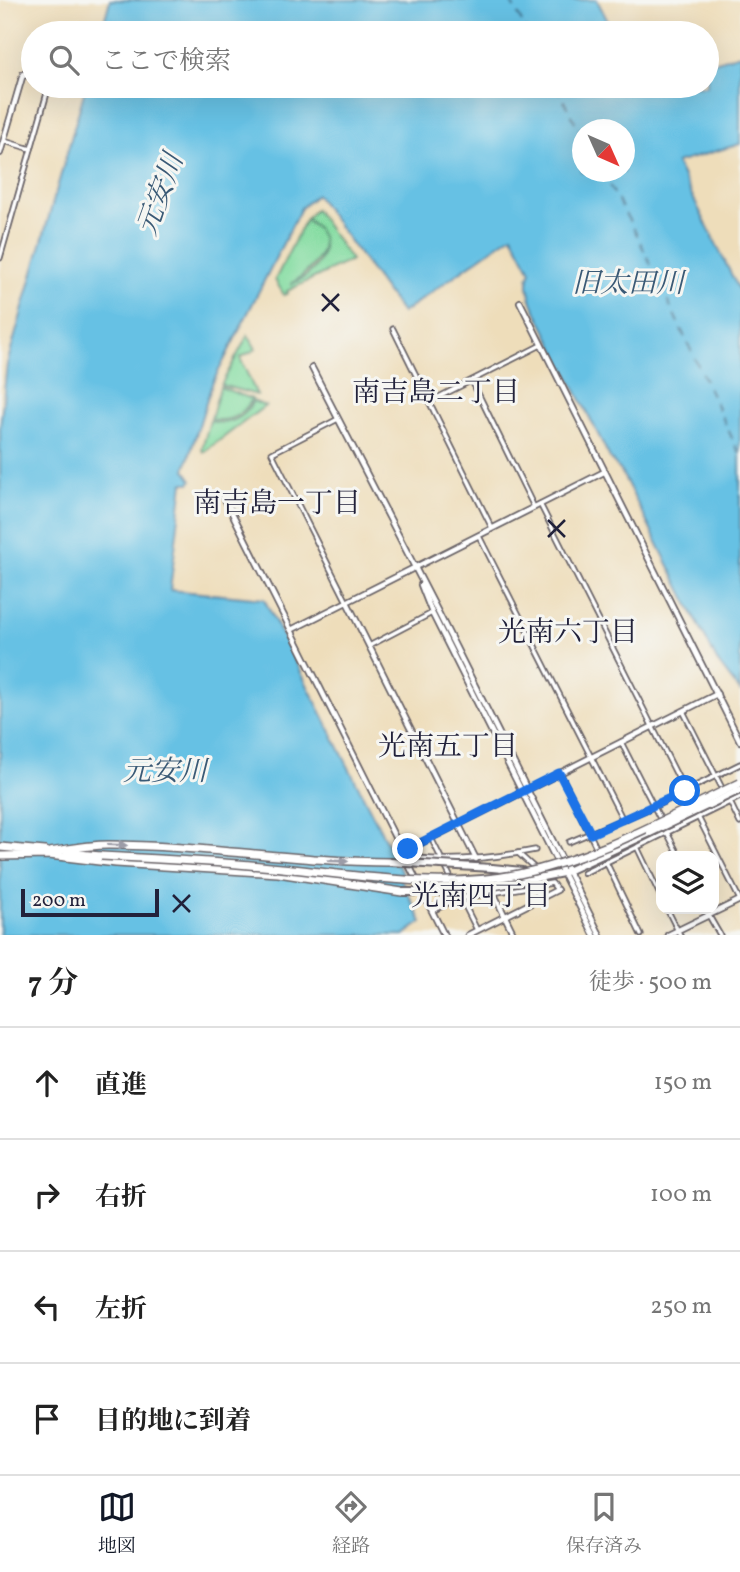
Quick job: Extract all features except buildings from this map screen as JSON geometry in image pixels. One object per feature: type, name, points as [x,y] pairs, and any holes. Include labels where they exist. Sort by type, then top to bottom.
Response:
[{"type":"highway","points":[[1,850],[236,864],[410,881],[490,878],[556,865],[589,853],[740,783]]},
{"type":"highway","points":[[50,853],[116,863],[278,873],[402,892],[493,890],[566,871],[740,790]]},
{"type":"highway","points":[[50,853],[105,845],[222,851],[341,862],[492,868],[543,875]]},
{"type":"street","points":[[0,153],[21,80]]},
{"type":"street","points":[[0,258],[45,98]]},
{"type":"street","points":[[2,140],[30,149]]},
{"type":"street","points":[[520,302],[740,741]]},
{"type":"street","points":[[393,329],[493,528]]},
{"type":"street","points":[[429,402],[541,345]]},
{"type":"street","points":[[312,368],[600,935]]},
{"type":"street","points":[[472,381],[534,507]]},
{"type":"street","points":[[338,419],[272,453],[476,859]]},
{"type":"street","points":[[291,630],[604,472]]},
{"type":"street","points":[[224,497],[444,935]]},
{"type":"street","points":[[540,504],[740,900],[679,933],[668,935]]},
{"type":"street","points":[[479,536],[623,820]]},
{"type":"street","points":[[414,568],[432,613],[525,790]]},
{"type":"street","points":[[369,646],[432,613]]},
{"type":"street","points":[[403,852],[717,694]]},
{"type":"street","points":[[682,711],[740,823]]},
{"type":"street","points":[[621,742],[676,851]]},
{"type":"street","points":[[569,842],[655,806],[740,764]]},
{"type":"street","points":[[559,773],[597,846],[594,859],[606,862]]},
{"type":"street","points":[[584,873],[740,797]]},
{"type":"street","points":[[431,838],[461,898],[473,933],[557,890],[552,883],[493,890],[461,898],[432,911]]},
{"type":"street","points":[[637,848],[656,887]]},
{"type":"street","points":[[417,858],[476,859],[536,850]]},
{"type":"street","points":[[518,853],[543,875],[537,886],[540,899]]},
{"type":"street","points":[[606,862],[641,935]]},
{"type":"street","points":[[566,871],[594,935]]},
{"type":"street","points":[[493,890],[514,935]]},
{"type":"street","points":[[670,914],[679,933]]},
{"type":"street","points":[[710,915],[720,935]]},
{"type":"green space","points":[[315,209],[351,260],[287,291],[284,295],[275,280],[305,220],[316,228],[322,237],[316,227],[306,219]],"holes":[[[323,246],[322,255],[310,272],[291,284],[315,263]]]},
{"type":"green space","points":[[248,335],[256,349],[240,358],[257,395],[221,385]]},
{"type":"green space","points":[[220,387],[252,399],[230,419],[211,419]]},
{"type":"green space","points":[[253,401],[265,406],[204,452],[202,449],[210,421],[236,419],[246,412]]},
{"type":"water","points":[[110,0],[597,0],[608,21],[104,21]]},
{"type":"water","name":"元安川","points":[[740,54],[740,144],[676,163],[740,292],[740,691],[717,661],[533,305],[528,284],[531,271],[512,235],[402,313],[316,195],[301,208],[212,384],[185,470],[192,480],[190,483],[183,483],[170,590],[264,599],[404,877],[401,879],[422,922],[404,935],[0,935],[0,428],[7,364],[83,98],[719,98],[719,60]]},
{"type":"ferry route","points":[[510,0],[521,21]]},
{"type":"ferry route","points":[[562,98],[574,119]]},
{"type":"ferry route","points":[[608,182],[636,233],[740,455]]},
{"type":"district","name":"南吉島二丁目","points":[[436,391]]},
{"type":"district","name":"南吉島一丁目","points":[[277,502]]},
{"type":"district","name":"光南六丁目","points":[[568,631]]},
{"type":"district","name":"光南五丁目","points":[[448,745]]},
{"type":"district","name":"光南四丁目","points":[[481,895]]},
{"type":"route","points":[[408,849],[559,773],[591,834],[685,791]]},
{"type":"water label","name":"旧太田川","points":[[628,282]]}]
